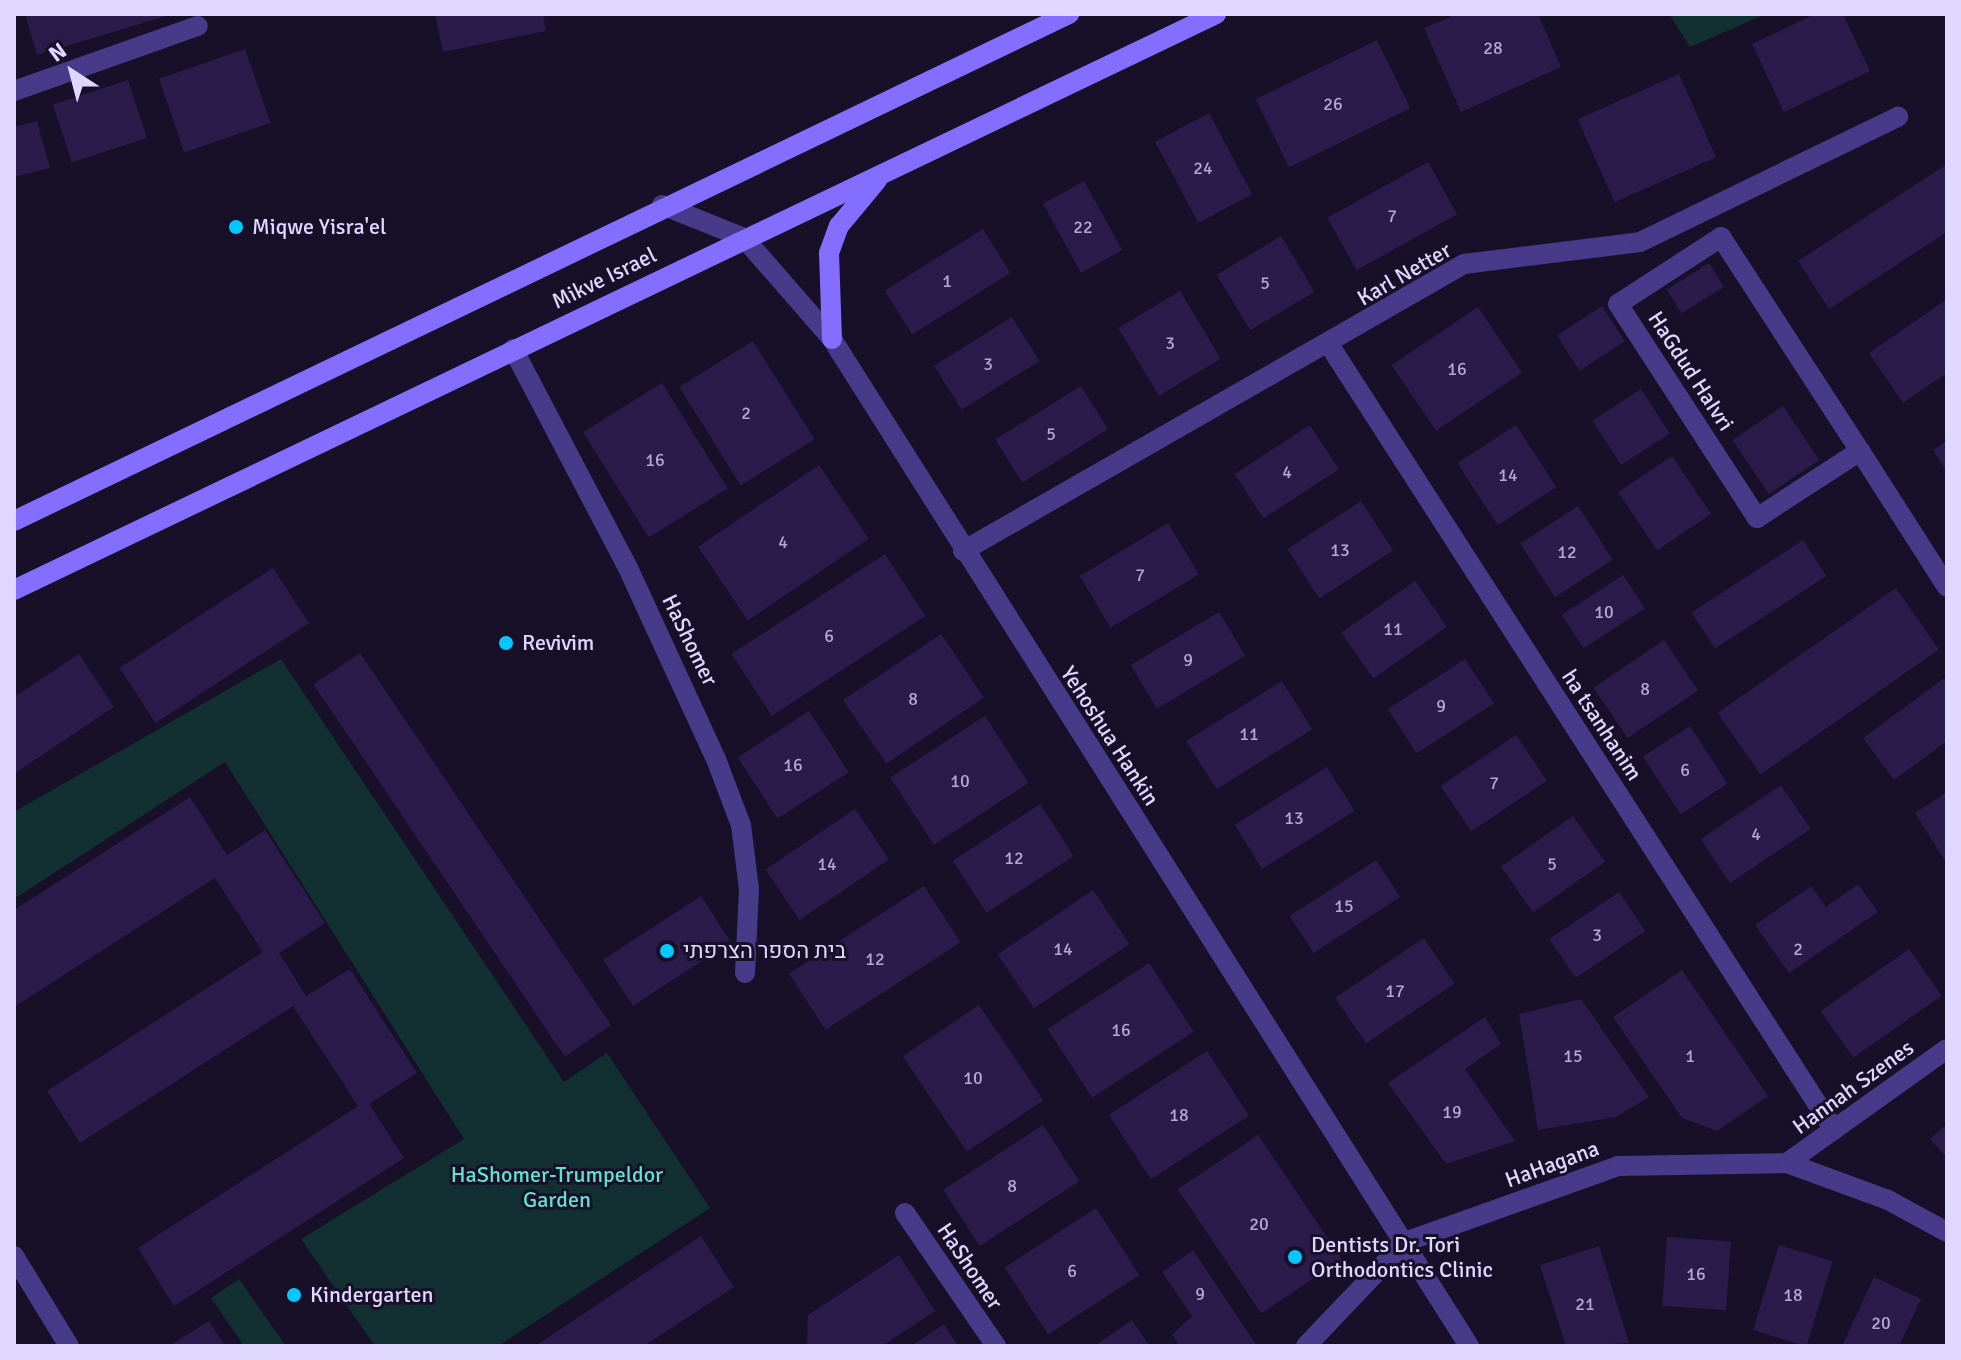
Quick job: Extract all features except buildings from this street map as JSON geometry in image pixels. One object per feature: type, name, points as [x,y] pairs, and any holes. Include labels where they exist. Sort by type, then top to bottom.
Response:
[{"type":"main road","name":"Mikve Israel","points":[[14,521],[662,205],[1069,14]]},
{"type":"main road","name":"Mikve Israel","points":[[14,590],[1216,14]]},
{"type":"main road","points":[[832,339],[829,253],[839,226],[885,172]]},
{"type":"street","points":[[14,91],[198,26]]},
{"type":"street","name":"Karl Netter","points":[[963,551],[1330,346],[1464,264],[1640,242],[1898,117]]},
{"type":"street","name":"Yehoshua Hankin","points":[[662,205],[744,238],[832,339],[963,551],[1469,1346]]},
{"type":"street","name":"HaGdud HaIvri","points":[[1860,451],[1757,518],[1618,304],[1721,237],[1860,451],[1947,587]]},
{"type":"street","name":"ha tsanhanim","points":[[1330,346],[1834,1130]]},
{"type":"street","name":"HaShomer","points":[[513,349],[628,568],[716,759],[741,825],[749,889],[745,973]]},
{"type":"street","name":"Hannah Szenes","points":[[1787,1163],[1947,1049]]},
{"type":"street","name":"HaHagana","points":[[1306,1346],[1405,1242],[1618,1166],[1787,1163],[1888,1200],[1947,1232]]},
{"type":"street","name":"HaShomer","points":[[905,1213],[996,1346]]},
{"type":"street","points":[[14,1256],[69,1346]]},
{"type":"green space","points":[[1669,14],[1766,14],[1690,47]]},
{"type":"green space","name":"HaShomer-Trumpeldor Garden","points":[[281,659],[564,1082],[607,1053],[710,1208],[498,1346],[375,1346],[301,1239],[464,1139],[225,762],[14,899],[14,812]]},
{"type":"green space","points":[[239,1279],[286,1346],[244,1346],[211,1298]]},
{"type":"place","name":"Miqwe Yisra'el","points":[[236,227]]},
{"type":"place","name":"Revivim","points":[[506,643]]},
{"type":"place","name":"בית הספר הצרפתי","points":[[667,951]]},
{"type":"place","name":"Dentists Dr. Tori Orthodontics Clinic","points":[[1295,1257]]},
{"type":"place","name":"Kindergarten","points":[[294,1295]]}]
